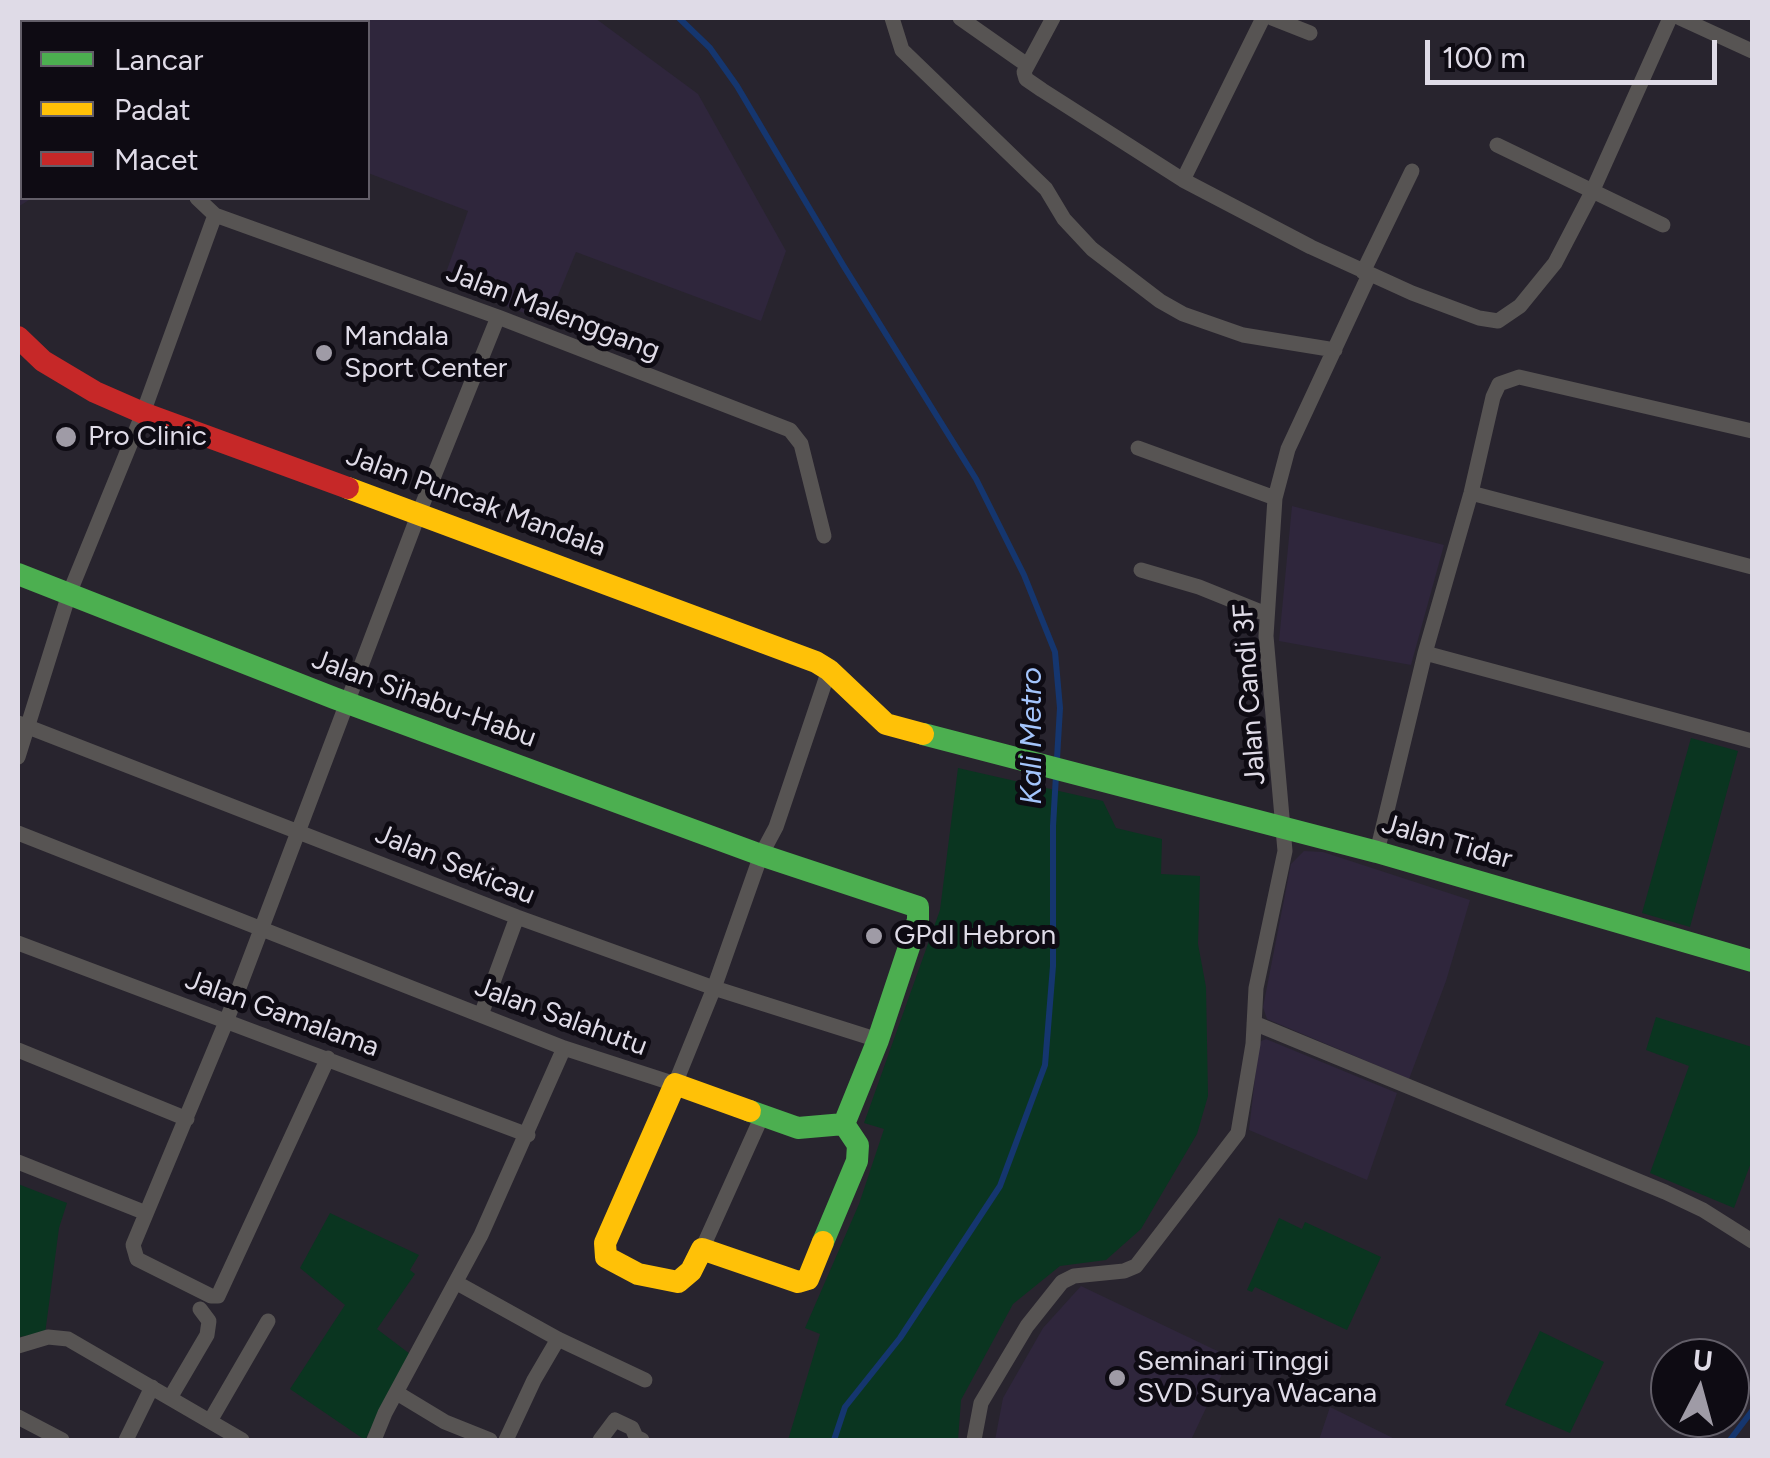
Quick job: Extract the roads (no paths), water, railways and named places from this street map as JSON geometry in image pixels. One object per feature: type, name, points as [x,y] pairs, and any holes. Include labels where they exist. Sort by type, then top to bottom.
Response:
[{"type":"street","points":[[892,18],[902,50],[1046,189],[1064,219],[1092,249],[1160,301],[1201,322],[1243,336],[1335,350]]},
{"type":"street","points":[[960,18],[1027,65]]},
{"type":"street","points":[[1053,18],[1027,65],[1026,79],[1183,180],[1366,273],[1498,322],[1520,306],[1555,263],[1592,192],[1670,18]]},
{"type":"street","points":[[1183,180],[1263,18]]},
{"type":"street","points":[[1272,18],[1310,33]]},
{"type":"street","points":[[1680,18],[1752,51]]},
{"type":"street","points":[[1497,146],[1663,225]]},
{"type":"street","name":"Jalan Candi 3F","points":[[974,1440],[982,1403],[1027,1326],[1062,1282],[1074,1276],[1124,1271],[1136,1266],[1234,1141],[1241,1122],[1256,988],[1285,850],[1266,614],[1275,498],[1288,449],[1412,171]]},
{"type":"street","name":"Jalan Malenggang","points":[[199,200],[215,215],[498,317],[790,430],[801,444],[824,536]]},
{"type":"street","points":[[18,757],[23,725],[69,594],[143,412],[215,215]]},
{"type":"street","points":[[328,1058],[218,1296],[137,1258],[134,1245],[146,1213],[226,1022],[419,512],[498,317]]},
{"type":"street","name":"Jalan Puncak Mandala","points":[[18,337],[56,368],[95,392],[143,412],[419,512],[829,670],[875,717],[909,731],[1124,786]]},
{"type":"street","points":[[1377,852],[1495,390],[1504,380],[1518,377],[1752,431]]},
{"type":"street","points":[[1138,448],[1275,498]]},
{"type":"street","points":[[1470,493],[1752,566]]},
{"type":"street","points":[[1142,570],[1199,587],[1266,614]]},
{"type":"street","name":"Jalan Sihabu-Habu","points":[[18,574],[348,703],[761,855],[918,907],[918,920],[878,1040]]},
{"type":"street","points":[[1425,653],[1752,742]]},
{"type":"street","name":"Jalan Salahutu","points":[[18,833],[564,1048],[675,1084],[761,855],[776,828],[829,670]]},
{"type":"street","name":"Jalan Sekicau","points":[[23,725],[517,917],[714,988],[878,1040]]},
{"type":"street","name":"Jalan Tidar","points":[[1124,786],[1377,852],[1752,961]]},
{"type":"street","points":[[480,1015],[517,917]]},
{"type":"street","name":"Jalan Gamalama","points":[[18,942],[528,1135]]},
{"type":"street","points":[[1254,1022],[1665,1192],[1703,1210],[1752,1242]]},
{"type":"street","points":[[844,1124],[878,1040]]},
{"type":"street","points":[[374,1440],[457,1282],[528,1135],[564,1048]]},
{"type":"street","points":[[18,1050],[187,1119]]},
{"type":"street","points":[[762,1116],[691,1271],[678,1282],[624,1270],[606,1257],[604,1250],[675,1084],[798,1128],[844,1124]]},
{"type":"street","points":[[702,1249],[798,1282],[808,1279],[858,1161],[858,1144],[844,1124]]},
{"type":"street","points":[[18,1162],[146,1213]]},
{"type":"street","points":[[457,1282],[558,1340],[645,1380]]},
{"type":"street","points":[[170,1398],[207,1335],[209,1321],[200,1309]]},
{"type":"street","points":[[210,1421],[268,1321]]},
{"type":"street","points":[[18,1346],[48,1337],[68,1339],[239,1440]]},
{"type":"street","points":[[506,1440],[558,1340]]},
{"type":"street","points":[[126,1440],[152,1387]]},
{"type":"street","points":[[396,1393],[444,1422],[490,1440]]},
{"type":"street","points":[[18,1418],[62,1440]]},
{"type":"street","points":[[600,1440],[615,1420],[632,1428],[642,1440]]},
{"type":"waterway","name":"Kali Metro","points":[[679,18],[710,48],[737,86],[976,479],[1024,575],[1055,652],[1060,708],[1053,826],[1053,966],[1045,1065],[1000,1186],[900,1338],[845,1407],[834,1440]]},
{"type":"waterway","points":[[1730,1440],[1752,1411]]},
{"type":"place","name":"Mandala Sport Center","points":[[324,353]]},
{"type":"place","name":"Pro Clinic","points":[[66,437]]},
{"type":"place","name":"GPdI Hebron","points":[[874,936]]},
{"type":"place","name":"Seminari Tinggi SVD Surya Wacana","points":[[1117,1378]]}]
